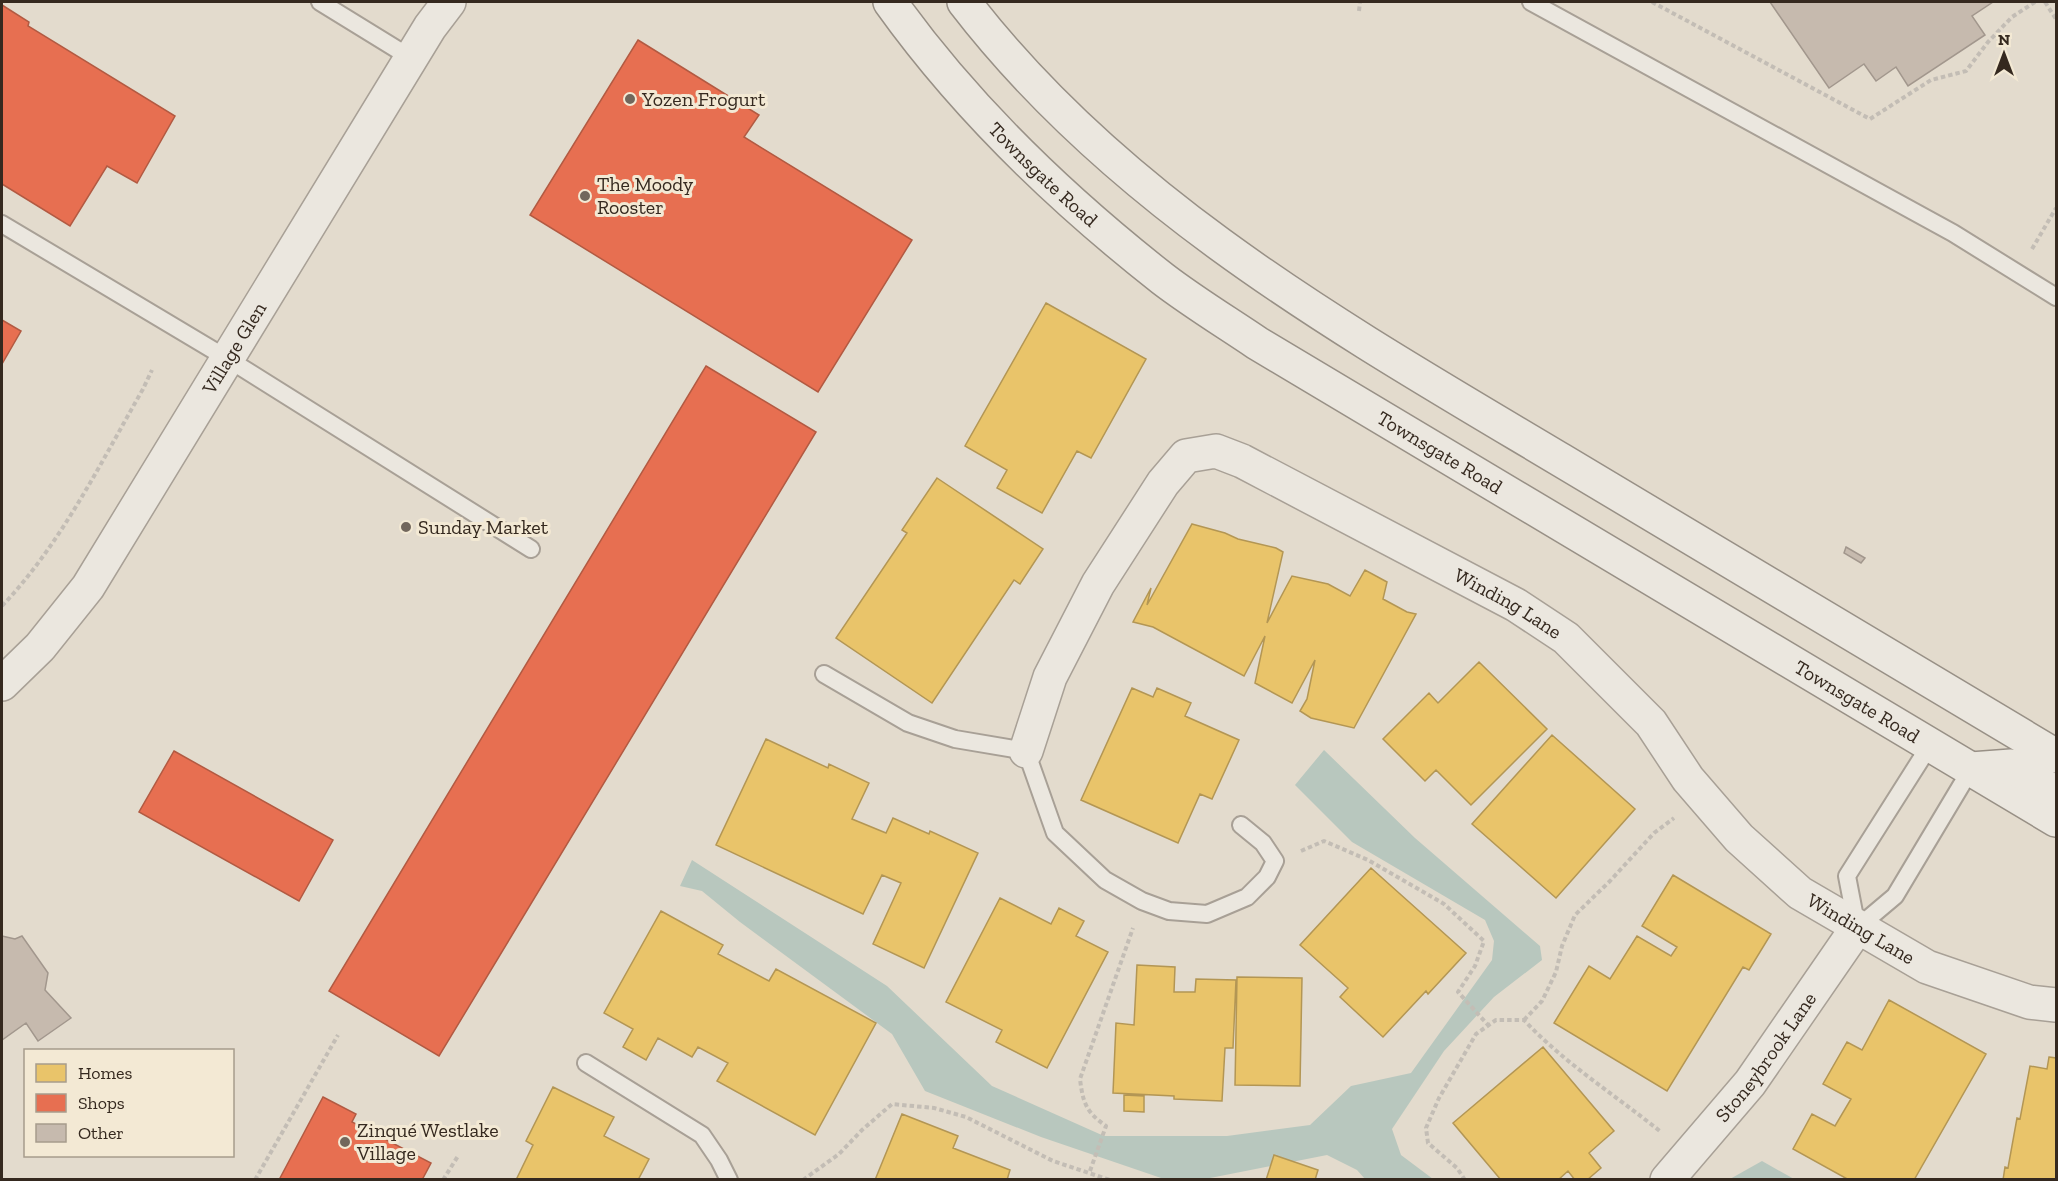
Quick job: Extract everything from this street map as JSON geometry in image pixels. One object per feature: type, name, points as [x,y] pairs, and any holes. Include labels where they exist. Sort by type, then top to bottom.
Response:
[{"type":"street","name":"Village Glen","points":[[2,684],[40,647],[88,587],[430,27],[449,2]]},
{"type":"street","name":"Townsgate Road","points":[[890,2],[958,88],[1018,152],[1095,223],[1165,280],[1257,343],[2056,820]]},
{"type":"street","points":[[964,2],[1040,90],[1088,137],[1157,199],[1243,263],[1373,348],[2056,756]]},
{"type":"street","name":"Winding Lane","points":[[1026,751],[1050,677],[1098,584],[1163,483],[1186,456],[1216,451],[1242,461],[1386,535],[1516,605],[1566,638],[1650,723],[1688,779],[1739,838],[1800,893],[1927,967],[2029,1002],[2056,1005]]},
{"type":"street","points":[[1971,769],[2011,766],[2056,793]]},
{"type":"street","name":"Stoneybrook Lane","points":[[1667,1179],[1750,1083],[1857,928]]},
{"type":"lane","points":[[320,2],[411,58]]},
{"type":"lane","points":[[1531,2],[1953,233],[2056,297]]},
{"type":"lane","points":[[2,224],[228,359],[531,549]]},
{"type":"lane","points":[[824,674],[908,723],[956,739],[1026,751],[1055,833],[1105,880],[1142,901],[1169,911],[1207,914],[1247,897],[1267,877],[1275,861],[1263,843],[1241,825]]},
{"type":"lane","points":[[1857,928],[1847,876],[1930,745]]},
{"type":"lane","name":"Stoneybrook Lane","points":[[1857,928],[1896,896],[1971,769]]},
{"type":"lane","points":[[586,1063],[702,1135],[729,1179]]},
{"type":"path","points":[[1359,10],[1360,2]]},
{"type":"path","points":[[1652,2],[1870,119],[1931,80],[1966,71],[1988,42],[2012,17],[2035,2]]},
{"type":"path","points":[[2045,2],[2056,18]]},
{"type":"path","points":[[2018,273],[2056,208]]},
{"type":"path","points":[[2,606],[25,582],[74,509],[152,370]]},
{"type":"path","points":[[1465,1179],[1457,1168],[1428,1143],[1426,1128],[1439,1098],[1476,1034],[1496,1020],[1524,1020],[1542,1001],[1556,972],[1562,946],[1575,915],[1654,833],[1704,797]]},
{"type":"path","points":[[1275,861],[1324,841],[1368,860],[1444,904],[1484,941],[1475,966],[1458,992],[1488,1025]]},
{"type":"path","points":[[1090,1172],[1106,1126],[1093,1117],[1082,1100],[1080,1079],[1142,901]]},
{"type":"path","points":[[1524,1020],[1568,1060],[1689,1154]]},
{"type":"path","points":[[255,1179],[338,1035]]},
{"type":"path","points":[[803,1179],[839,1154],[892,1104],[934,1108],[966,1117],[1053,1161],[1110,1179]]},
{"type":"path","points":[[443,1179],[458,1156]]},
{"type":"shaded area","points":[[1324,750],[1415,838],[1540,946],[1542,960],[1494,997],[1444,1051],[1392,1129],[1401,1155],[1433,1179],[1365,1179],[1357,1170],[1327,1155],[1205,1179],[1164,1179],[1041,1137],[925,1091],[892,1034],[740,922],[702,891],[680,886],[692,860],[887,986],[992,1086],[1104,1136],[1227,1136],[1310,1125],[1351,1086],[1411,1073],[1492,960],[1494,941],[1485,920],[1352,842],[1295,785]]},
{"type":"shaded area","points":[[1762,1161],[1794,1179],[1730,1179]]},
{"type":"building: Homes","points":[[1046,303],[1146,359],[1091,458],[1077,451],[1042,513],[997,488],[1007,470],[965,446]]},
{"type":"building: Homes","points":[[937,478],[1043,549],[1020,584],[1014,580],[932,703],[836,638],[907,533],[902,530]]},
{"type":"building: Homes","points":[[1192,524],[1283,552],[1267,623],[1292,576],[1328,584],[1350,596],[1365,570],[1387,582],[1383,599],[1407,612],[1416,614],[1354,728],[1311,718],[1300,711],[1307,699],[1315,660],[1292,703],[1255,683],[1265,636],[1244,676],[1153,627],[1133,622],[1151,588],[1147,605]]},
{"type":"building: Homes","points":[[1479,662],[1547,729],[1471,805],[1436,770],[1425,781],[1383,739],[1429,693],[1438,703]]},
{"type":"building: Homes","points":[[1132,688],[1153,697],[1157,688],[1191,703],[1185,716],[1239,740],[1212,799],[1200,794],[1178,843],[1081,800]]},
{"type":"building: Homes","points":[[1552,735],[1635,809],[1556,898],[1472,824]]},
{"type":"building: Homes","points":[[766,739],[828,768],[829,764],[869,783],[852,819],[886,833],[893,818],[929,834],[930,831],[978,853],[924,968],[873,944],[901,883],[882,875],[863,914],[716,845]]},
{"type":"building: Homes","points":[[1371,868],[1466,953],[1383,1037],[1340,997],[1348,988],[1300,945]]},
{"type":"building: Homes","points":[[1673,875],[1771,934],[1749,970],[1743,967],[1667,1091],[1554,1023],[1589,966],[1610,979],[1637,936],[1671,956],[1677,947],[1642,926]]},
{"type":"building: Homes","points":[[1000,898],[1051,924],[1059,908],[1084,921],[1076,936],[1108,952],[1047,1068],[996,1042],[1002,1030],[946,1002]]},
{"type":"building: Homes","points":[[661,911],[723,945],[718,954],[769,981],[776,969],[876,1023],[815,1135],[717,1081],[728,1063],[698,1047],[692,1057],[658,1038],[646,1060],[623,1047],[633,1029],[604,1013]]},
{"type":"building: Homes","points":[[1137,965],[1175,967],[1174,992],[1195,992],[1196,979],[1236,980],[1233,1048],[1225,1048],[1222,1101],[1113,1093],[1116,1023],[1134,1025]]},
{"type":"building: Homes","points":[[1237,977],[1302,978],[1300,1086],[1235,1085]]},
{"type":"building: Homes","points":[[1889,1000],[1986,1054],[1914,1180],[1849,1180],[1793,1149],[1812,1114],[1835,1126],[1851,1099],[1823,1084],[1847,1042],[1862,1050]]},
{"type":"building: Homes","points":[[1543,1047],[1614,1131],[1589,1153],[1601,1168],[1587,1180],[1575,1180],[1568,1171],[1558,1180],[1501,1180],[1453,1123]]},
{"type":"building: Homes","points":[[2049,1057],[2056,1058],[2056,1180],[2003,1180],[2005,1167],[2008,1168],[2017,1118],[2020,1119],[2030,1066],[2047,1069]]},
{"type":"building: Homes","points":[[553,1087],[614,1117],[604,1136],[649,1159],[638,1180],[516,1180],[533,1145],[526,1141]]},
{"type":"building: Homes","points":[[1124,1095],[1144,1096],[1144,1112],[1124,1111]]},
{"type":"building: Homes","points":[[902,1114],[958,1136],[953,1148],[1010,1170],[1007,1180],[875,1180]]},
{"type":"building: Homes","points":[[1274,1155],[1318,1170],[1315,1180],[1266,1180]]},
{"type":"building: Shops","points":[[2,5],[29,22],[28,26],[175,116],[137,183],[107,166],[70,226],[2,184]]},
{"type":"building: Shops","points":[[638,40],[759,115],[744,137],[912,240],[818,392],[530,215]]},
{"type":"building: Shops","points":[[2,320],[21,331],[2,364]]},
{"type":"building: Shops","points":[[706,366],[816,432],[439,1056],[329,991]]},
{"type":"building: Shops","points":[[174,751],[333,840],[299,901],[139,812]]},
{"type":"building: Shops","name":"Zinqué Westlake Village","points":[[323,1097],[356,1114],[352,1122],[431,1163],[422,1180],[279,1180]]},
{"type":"building: Other","points":[[1770,2],[1993,2],[1972,16],[1985,35],[1908,86],[1896,67],[1876,81],[1864,64],[1829,88]]},
{"type":"building: Other","points":[[1846,547],[1865,558],[1861,563],[1844,553]]},
{"type":"building: Other","points":[[2,936],[15,939],[22,936],[48,973],[45,990],[71,1018],[38,1041],[26,1023],[2,1040]]},
{"type":"place","name":"Yozen Frogurt","points":[[630,99]]},
{"type":"place","name":"The Moody Rooster","points":[[585,196]]},
{"type":"place","name":"Sunday Market","points":[[406,527]]},
{"type":"place","name":"Zinqué Westlake Village","points":[[345,1142]]}]
